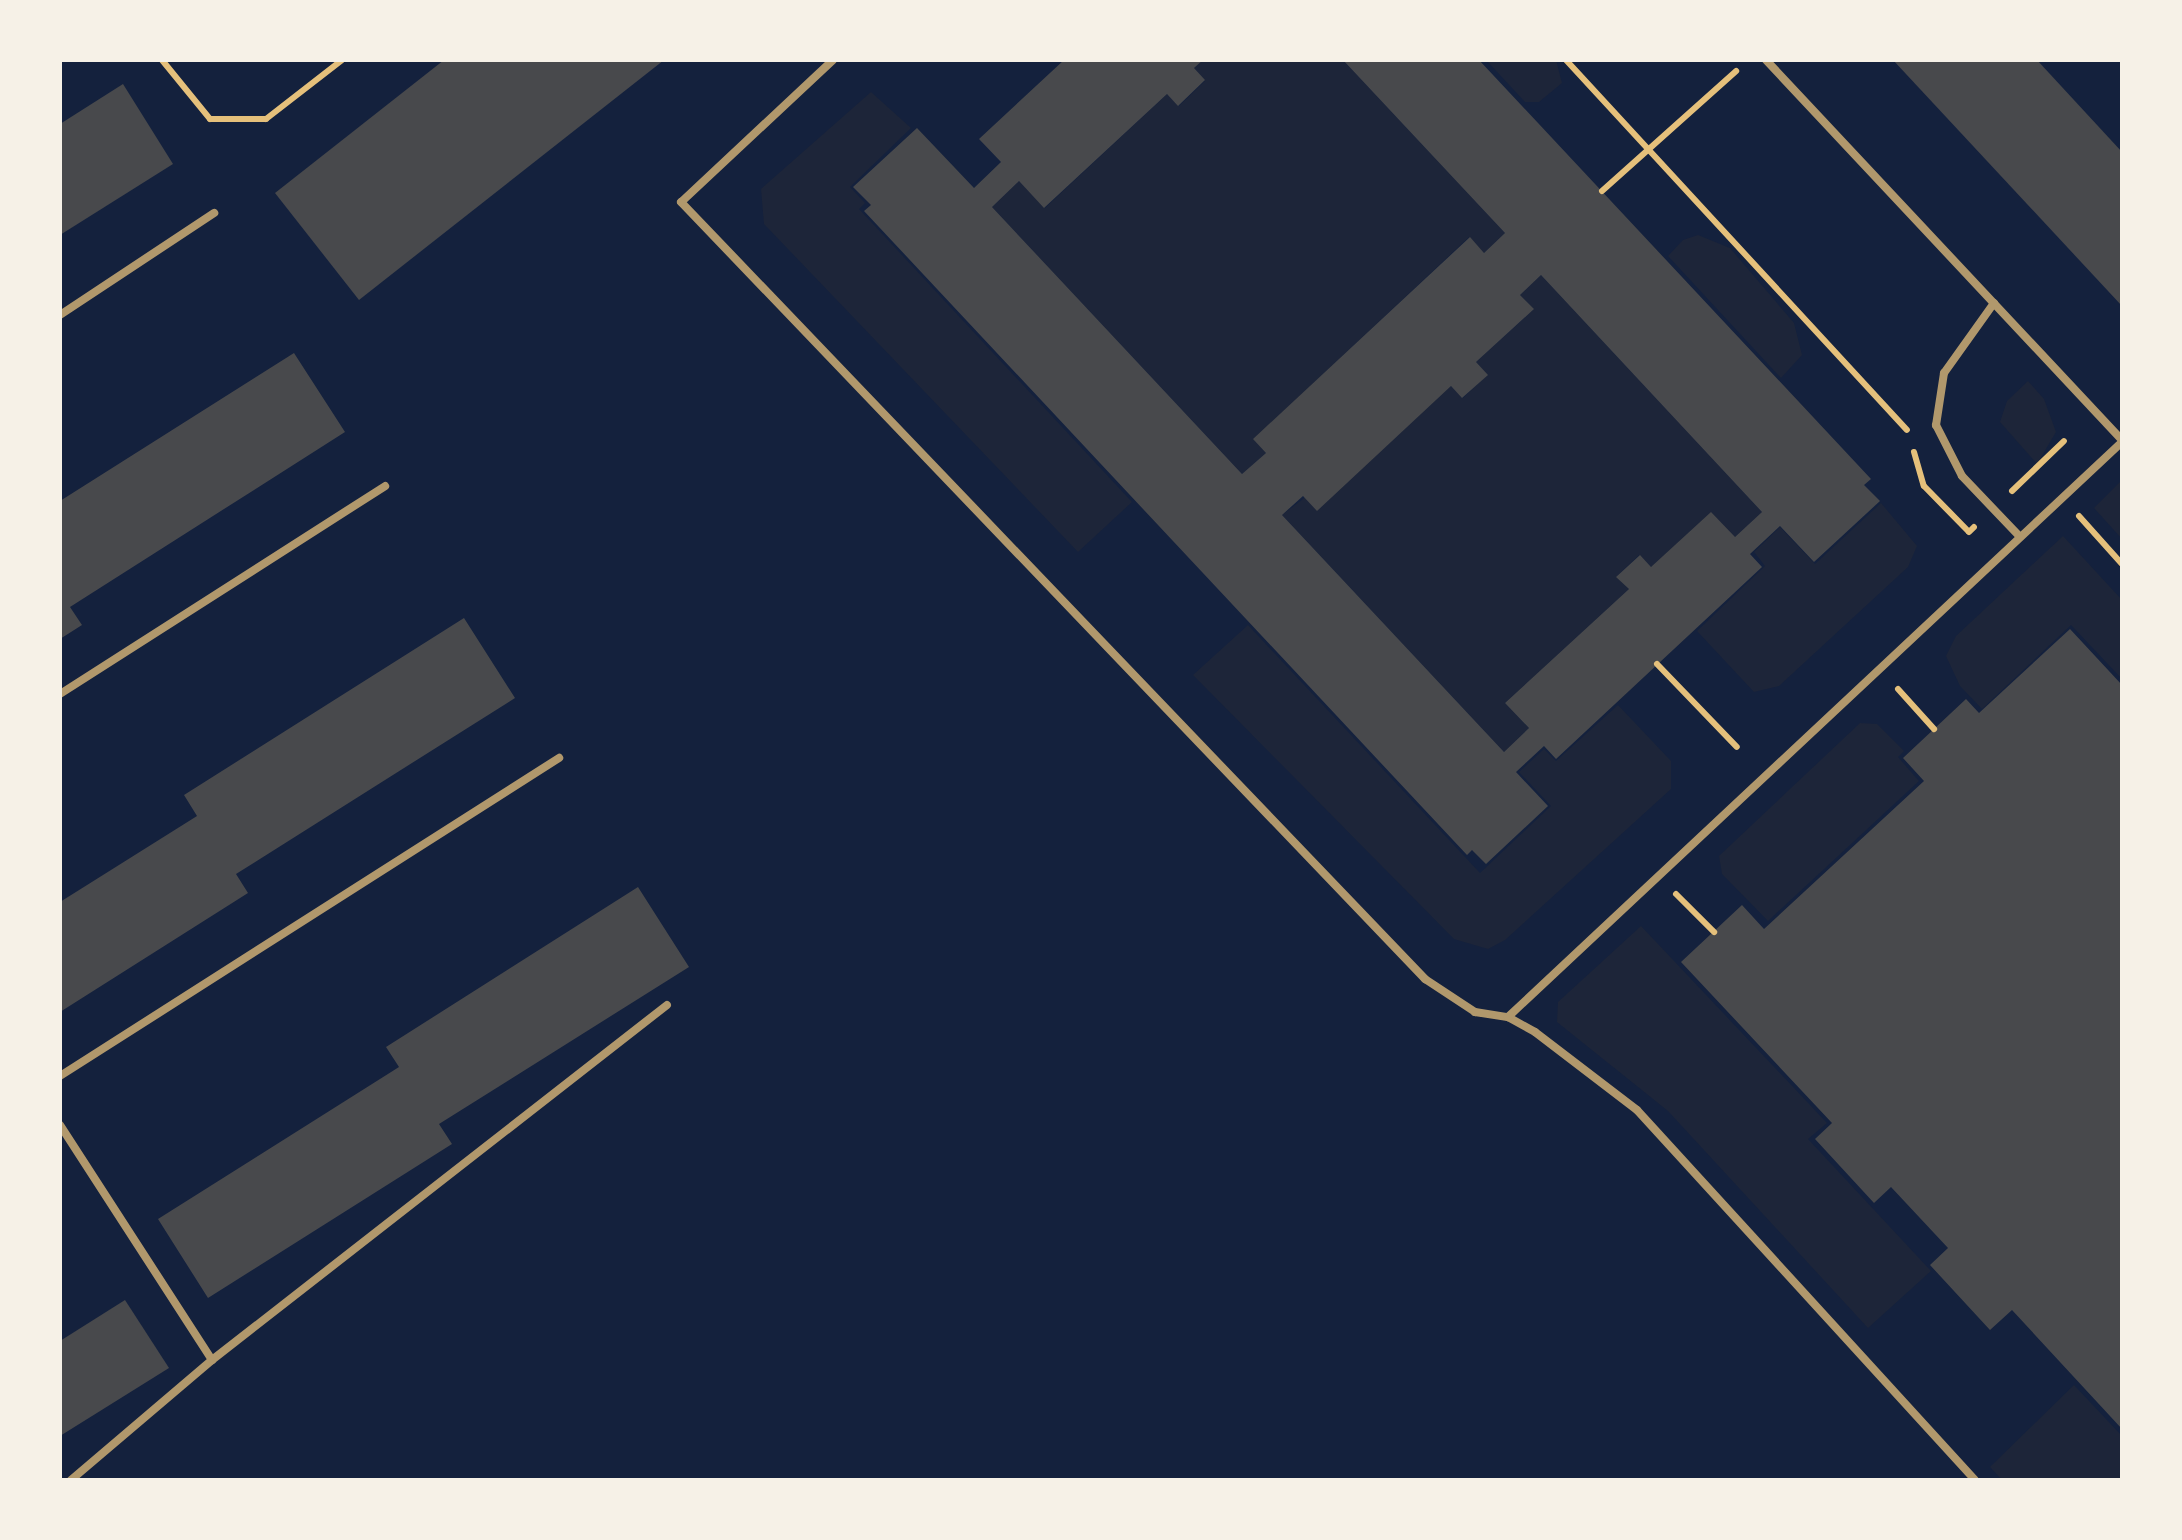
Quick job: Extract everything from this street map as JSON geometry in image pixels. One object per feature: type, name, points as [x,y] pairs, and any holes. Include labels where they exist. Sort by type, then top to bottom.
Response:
[{"type":"lane","points":[[833,60],[680,202],[1414,968],[1475,1012],[1508,1017],[1638,1110],[1974,1480]]},
{"type":"lane","points":[[1508,1017],[2122,441],[1766,60]]},
{"type":"lane","points":[[60,315],[214,212]]},
{"type":"lane","points":[[1994,303],[1944,372],[1936,425],[1962,476],[2020,538]]},
{"type":"lane","points":[[60,694],[385,486]]},
{"type":"lane","points":[[60,1076],[559,758]]},
{"type":"lane","points":[[71,1480],[212,1360],[667,1004]]},
{"type":"lane","points":[[60,1125],[212,1360]]},
{"type":"path","points":[[162,60],[210,119],[266,119],[342,60]]},
{"type":"path","points":[[1566,60],[1908,431],[1924,486],[1968,532]]},
{"type":"path","points":[[1602,191],[1736,72]]},
{"type":"path","points":[[2080,518],[2122,564]]},
{"type":"path","points":[[1657,664],[1738,747]]},
{"type":"path","points":[[1880,669],[1934,729]]},
{"type":"path","points":[[1658,876],[1714,932]]},
{"type":"shaded area","points":[[1203,60],[1343,60],[1505,233],[1484,253],[1469,237],[1254,439],[1266,453],[1242,474],[992,207],[1019,181],[1045,208],[1167,94],[1179,106],[1205,81],[1194,68]]},
{"type":"shaded area","points":[[1486,60],[1556,60],[1562,83],[1539,102],[1525,102]]},
{"type":"shaded area","points":[[871,92],[911,128],[850,187],[865,203],[859,209],[1132,502],[1078,552],[764,224],[761,189]]},
{"type":"shaded area","points":[[1698,235],[1730,248],[1794,323],[1802,355],[1781,378],[1668,256],[1683,240]]},
{"type":"shaded area","points":[[1541,275],[1762,512],[1735,537],[1651,567],[1639,555],[1617,576],[1629,589],[1505,703],[1529,728],[1504,752],[1282,515],[1451,386],[1463,398],[1487,375],[1476,362],[1533,310],[1520,295]]},
{"type":"shaded area","points":[[2028,381],[2044,399],[2056,432],[2037,464],[2000,422],[2007,401]]},
{"type":"shaded area","points":[[2122,480],[2122,539],[2094,508]]},
{"type":"shaded area","points":[[1881,503],[1917,546],[1908,567],[1779,686],[1754,692],[1697,631],[1765,566],[1754,552],[1780,527],[1815,564]]},
{"type":"shaded area","points":[[2063,536],[2122,600],[2122,679],[2071,625],[1982,709],[1960,686],[1946,656],[1956,636]]},
{"type":"shaded area","points":[[1248,625],[1480,873],[1551,806],[1519,772],[1544,749],[1556,761],[1618,705],[1671,761],[1671,789],[1505,940],[1488,949],[1454,939],[1193,675]]},
{"type":"shaded area","points":[[1860,723],[1877,724],[1904,751],[1898,757],[1919,781],[1768,921],[1722,874],[1719,856]]},
{"type":"shaded area","points":[[1641,926],[1827,1123],[1808,1139],[1931,1271],[1868,1328],[1668,1111],[1557,1022],[1558,1002]]},
{"type":"shaded area","points":[[2074,1385],[2122,1436],[2122,1480],[2002,1480],[1990,1467]]},
{"type":"building","points":[[444,60],[664,60],[359,300],[275,193]]},
{"type":"building","points":[[1064,60],[1203,60],[1194,68],[1205,80],[1178,106],[1167,94],[1044,208],[1019,181],[992,207],[1242,474],[1266,453],[1253,439],[1470,237],[1484,253],[1505,233],[1343,60],[1479,60],[1871,479],[1864,485],[1880,501],[1814,562],[1780,526],[1750,554],[1762,567],[1556,759],[1544,746],[1516,772],[1548,806],[1486,864],[1472,850],[1467,855],[864,211],[871,205],[853,187],[917,128],[974,188],[1001,162],[979,139]],"holes":[[[1541,275],[1762,512],[1735,537],[1711,512],[1651,567],[1640,555],[1616,577],[1629,589],[1505,703],[1529,728],[1504,752],[1282,515],[1303,496],[1317,511],[1451,386],[1462,398],[1488,375],[1476,362],[1534,309],[1520,295]]]},
{"type":"building","points":[[1893,60],[2037,60],[2122,152],[2122,306]]},
{"type":"building","points":[[123,84],[173,164],[60,235],[60,124]]},
{"type":"building","points":[[294,353],[345,432],[70,607],[82,625],[60,639],[60,501]]},
{"type":"building","points":[[464,618],[515,698],[236,874],[248,893],[60,1012],[60,902],[197,816],[184,795]]},
{"type":"building","points":[[2070,629],[2122,685],[2122,1429],[2012,1310],[1990,1330],[1930,1265],[1948,1248],[1891,1187],[1874,1203],[1815,1139],[1832,1123],[1681,962],[1742,905],[1764,929],[1924,781],[1903,758],[1966,699],[1979,713]]},
{"type":"building","points":[[638,887],[689,967],[439,1124],[452,1144],[208,1298],[158,1219],[399,1067],[386,1047]]},
{"type":"building","points":[[125,1300],[169,1368],[60,1436],[60,1341]]}]
